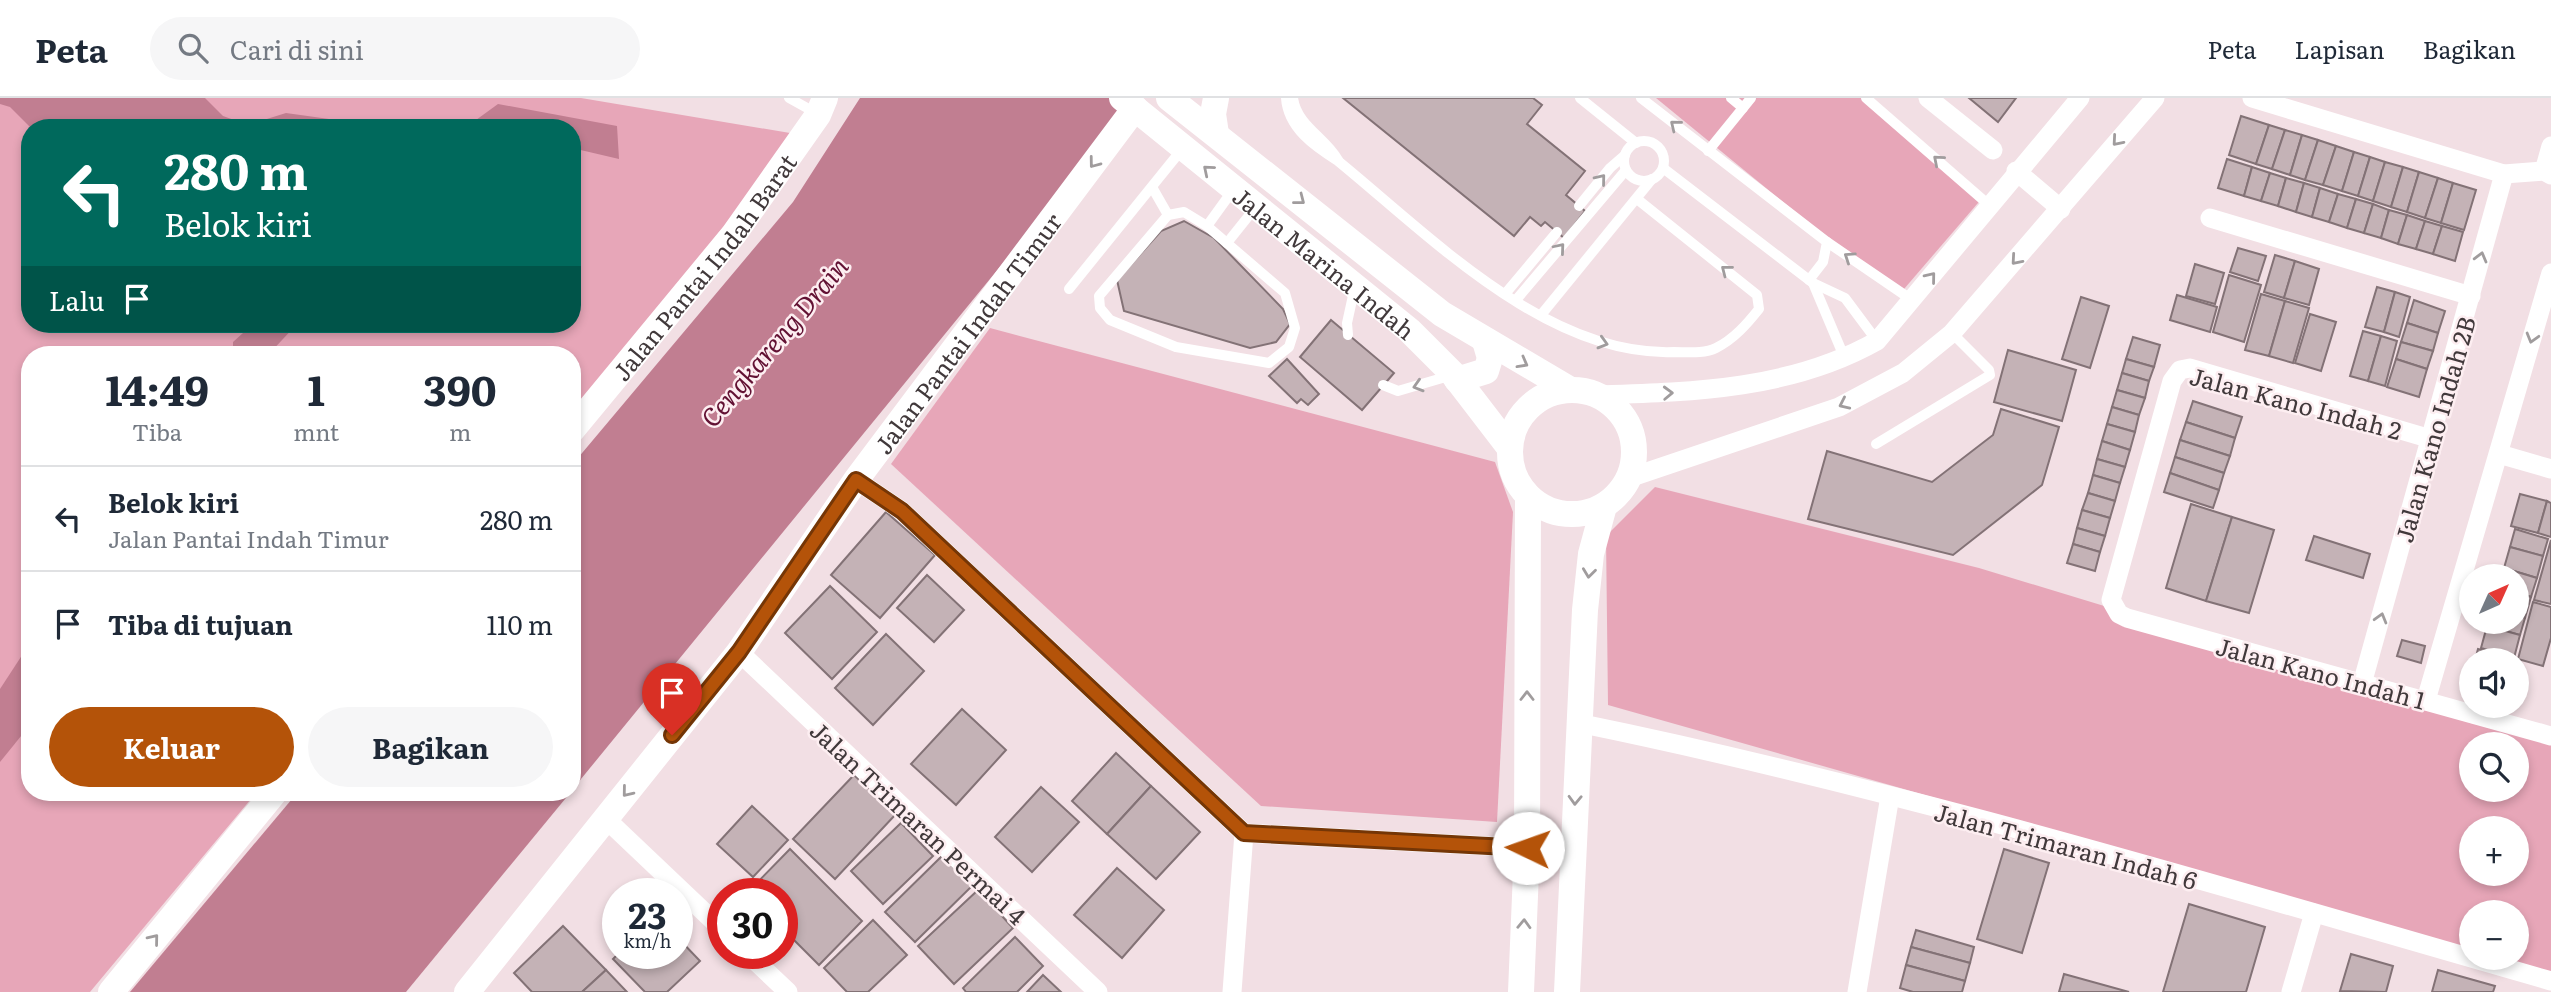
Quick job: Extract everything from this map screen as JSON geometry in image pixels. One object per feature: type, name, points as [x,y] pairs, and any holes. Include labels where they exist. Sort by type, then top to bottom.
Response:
[{"type":"main road","points":[[1216,98],[1213,114],[1216,134]]},
{"type":"main road","name":"Jalan Marina Indah","points":[[1173,99],[1442,314],[1569,389]]},
{"type":"main road","name":"Jalan Marina Indah","points":[[1130,104],[1255,208],[1409,330],[1455,377],[1509,447]]},
{"type":"main road","name":"Jalan Pantai Indah Timur","points":[[468,992],[739,652],[856,480],[1130,104]]},
{"type":"main road","name":"Jalan Pantai Indah Barat","points":[[581,419],[734,234],[822,106]]},
{"type":"main road","points":[[1455,377],[1486,371],[1490,358],[1485,341]]},
{"type":"main road","points":[[1569,389],[1600,396],[1619,410],[1631,431],[1635,454],[1629,478],[1619,494],[1604,506],[1585,514],[1565,514],[1545,509],[1528,498],[1517,483],[1510,466],[1509,447],[1514,425],[1528,407],[1547,394],[1569,389]]},
{"type":"main road","points":[[1521,992],[1528,848],[1528,498]]},
{"type":"main road","points":[[1567,992],[1578,723],[1590,568],[1604,506]]},
{"type":"main road","points":[[111,992],[267,801]]},
{"type":"street","points":[[1928,98],[1993,150]]},
{"type":"street","points":[[1600,396],[1688,392],[1786,378],[1845,359],[1877,341],[2016,171],[2080,98]]},
{"type":"street","points":[[1629,478],[1839,407],[1903,373],[1952,333],[2155,98]]},
{"type":"street","points":[[2252,98],[2504,174],[2547,173],[2551,146]]},
{"type":"street","points":[[2016,171],[2061,209]]},
{"type":"street","name":"Jalan Kano Indah 2B","points":[[2362,684],[2504,174]]},
{"type":"street","points":[[2210,218],[2471,296]]},
{"type":"street","points":[[2426,701],[2551,273]]},
{"type":"street","name":"Jalan Kano Indah 2","points":[[2111,589],[2172,381],[2180,370],[2194,369],[2431,439]]},
{"type":"street","points":[[2499,454],[2551,469]]},
{"type":"street","points":[[856,480],[902,511],[1244,833],[1528,848]]},
{"type":"street","name":"Jalan Kano Indah 1","points":[[2111,589],[2114,608],[2127,618],[2551,736]]},
{"type":"street","name":"Jalan Trimaran Permai 4","points":[[739,652],[1098,992]]},
{"type":"street","name":"Jalan Trimaran Indah 6","points":[[1578,723],[1704,749],[1891,796],[2551,981]]},
{"type":"street","points":[[1857,992],[1891,796]]},
{"type":"street","points":[[606,819],[707,915]]},
{"type":"street","points":[[1232,992],[1244,833]]},
{"type":"street","points":[[2291,992],[2314,914]]},
{"type":"street","points":[[763,969],[788,992]]},
{"type":"lane","points":[[789,98],[822,106]]},
{"type":"lane","points":[[1286,98],[1288,113],[1299,131],[1477,275],[1541,314],[1596,342],[1658,353],[1713,349],[1732,339],[1759,309],[1757,295],[1637,199]]},
{"type":"lane","points":[[1293,98],[1300,120],[1330,145],[1338,161]]},
{"type":"lane","points":[[1580,98],[1636,143]]},
{"type":"lane","points":[[1642,98],[1827,242],[1912,300]]},
{"type":"lane","points":[[1731,98],[1744,108]]},
{"type":"lane","points":[[1708,151],[1751,98]]},
{"type":"lane","points":[[1866,98],[1989,205]]},
{"type":"lane","points":[[1541,314],[1663,168],[1664,161],[1657,147],[1643,141],[1636,143],[1610,168],[1579,206]]},
{"type":"lane","points":[[1069,289],[1183,148]]},
{"type":"lane","points":[[1625,155],[1626,170],[1637,180],[1653,179]]},
{"type":"lane","points":[[1663,168],[1811,281],[1854,305],[1877,341]]},
{"type":"lane","points":[[1516,300],[1626,170]]},
{"type":"lane","points":[[1152,187],[1168,215]]},
{"type":"lane","points":[[1206,226],[1233,190]]},
{"type":"lane","points":[[1227,243],[1255,208]]},
{"type":"lane","points":[[1184,212],[1206,226],[1285,293],[1295,328],[1289,347],[1269,363],[1177,347],[1110,320],[1104,313],[1100,296],[1168,215],[1184,212]]},
{"type":"lane","points":[[1505,294],[1557,232]]},
{"type":"lane","points":[[1811,281],[1823,262],[1827,242]]},
{"type":"lane","points":[[1811,281],[1845,359]]},
{"type":"lane","points":[[1348,335],[1347,323],[1355,285]]},
{"type":"lane","points":[[1876,444],[1990,375],[1989,370],[1952,333]]},
{"type":"lane","points":[[1383,385],[1398,391],[1455,377]]},
{"type":"shaded area","points":[[0,98],[581,98],[796,134],[667,299],[581,402],[581,346],[21,346],[21,801],[249,801],[90,992],[0,992]]},
{"type":"shaded area","points":[[1656,98],[1864,98],[1984,196],[1898,296]]},
{"type":"shaded area","points":[[990,328],[1495,462],[1513,512],[1497,822],[1261,806],[891,464]]},
{"type":"shaded area","points":[[1655,487],[1979,568],[2459,714],[2459,718],[2472,718],[2518,732],[2459,732],[2459,802],[2529,802],[2529,735],[2551,742],[2551,973],[2529,967],[2529,900],[2459,900],[2459,947],[1608,705],[1606,536]]},
{"type":"water","points":[[0,98],[205,98],[223,116],[231,119],[22,119],[10,107],[0,104]]},
{"type":"water","name":"Cengkareng Drain","points":[[860,98],[1138,98],[581,779],[581,454],[793,202]]},
{"type":"water","points":[[498,104],[579,119],[477,119]]},
{"type":"water","points":[[286,113],[329,119],[267,119]]},
{"type":"water","points":[[581,119],[617,126],[619,159],[581,150]]},
{"type":"water","points":[[243,333],[289,333],[276,346],[233,346],[233,342]]},
{"type":"water","points":[[21,657],[21,736],[0,762],[0,689]]},
{"type":"water","points":[[290,801],[563,801],[406,992],[130,992]]},
{"type":"building","points":[[1343,98],[1533,98],[1542,105],[1527,124],[1585,171],[1566,195],[1585,211],[1564,238],[1545,222],[1541,226],[1530,217],[1514,236]]},
{"type":"building","points":[[1969,98],[2016,98],[1998,122]]},
{"type":"building","points":[[2241,116],[2269,125],[2256,164],[2229,155]]},
{"type":"building","points":[[2269,125],[2285,130],[2272,169],[2256,164]]},
{"type":"building","points":[[2285,130],[2302,135],[2290,175],[2272,169]]},
{"type":"building","points":[[2302,135],[2318,140],[2305,180],[2290,175]]},
{"type":"building","points":[[2318,140],[2336,146],[2323,185],[2305,180]]},
{"type":"building","points":[[2336,146],[2354,152],[2342,191],[2323,185]]},
{"type":"building","points":[[2354,152],[2370,157],[2358,196],[2342,191]]},
{"type":"building","points":[[2370,157],[2385,162],[2373,201],[2358,196]]},
{"type":"building","points":[[2227,159],[2252,167],[2244,196],[2218,188]]},
{"type":"building","points":[[2385,162],[2403,167],[2391,207],[2373,201]]},
{"type":"building","points":[[2252,167],[2270,173],[2261,201],[2244,196]]},
{"type":"building","points":[[2403,167],[2419,172],[2407,212],[2391,207]]},
{"type":"building","points":[[2419,172],[2438,178],[2425,218],[2407,212]]},
{"type":"building","points":[[2270,173],[2286,178],[2278,206],[2261,201]]},
{"type":"building","points":[[2286,178],[2304,183],[2296,212],[2278,206]]},
{"type":"building","points":[[2438,178],[2453,183],[2441,223],[2425,218]]},
{"type":"building","points":[[2304,183],[2320,188],[2312,217],[2296,212]]},
{"type":"building","points":[[2453,183],[2476,190],[2464,230],[2441,223]]},
{"type":"building","points":[[2320,188],[2338,194],[2329,222],[2312,217]]},
{"type":"building","points":[[2338,194],[2356,199],[2347,228],[2329,222]]},
{"type":"building","points":[[2356,199],[2373,204],[2364,233],[2347,228]]},
{"type":"building","points":[[2373,204],[2389,210],[2381,238],[2364,233]]},
{"type":"building","points":[[2389,210],[2407,215],[2398,244],[2381,238]]},
{"type":"building","points":[[2407,215],[2425,221],[2416,249],[2398,244]]},
{"type":"building","points":[[1184,221],[1214,238],[1283,309],[1290,324],[1276,342],[1250,348],[1124,311],[1117,280],[1161,231]]},
{"type":"building","points":[[2425,221],[2442,226],[2433,254],[2416,249]]},
{"type":"building","points":[[2442,226],[2463,232],[2455,261],[2433,254]]},
{"type":"building","points":[[2238,248],[2266,256],[2258,281],[2230,272]]},
{"type":"building","points":[[2275,255],[2295,261],[2284,298],[2264,292]]},
{"type":"building","points":[[2295,261],[2319,269],[2309,305],[2284,298]]},
{"type":"building","points":[[2195,264],[2224,273],[2215,304],[2186,296]]},
{"type":"building","points":[[2229,275],[2261,285],[2244,342],[2213,332]]},
{"type":"building","points":[[2377,287],[2395,292],[2384,332],[2365,327]]},
{"type":"building","points":[[2395,292],[2410,297],[2399,337],[2384,332]]},
{"type":"building","points":[[2261,294],[2285,301],[2269,356],[2245,350]]},
{"type":"building","points":[[2177,295],[2217,307],[2210,332],[2170,320]]},
{"type":"building","points":[[2081,297],[2109,306],[2090,368],[2062,359]]},
{"type":"building","points":[[2414,300],[2445,311],[2438,333],[2407,323]]},
{"type":"building","points":[[2285,301],[2309,308],[2293,363],[2269,356]]},
{"type":"building","points":[[2310,314],[2336,322],[2321,371],[2295,363]]},
{"type":"building","points":[[1331,320],[1394,373],[1362,410],[1300,357]]},
{"type":"building","points":[[2407,323],[2438,333],[2433,351],[2401,342]]},
{"type":"building","points":[[2363,331],[2381,336],[2368,381],[2350,376]]},
{"type":"building","points":[[2381,336],[2397,341],[2385,386],[2368,381]]},
{"type":"building","points":[[2133,337],[2160,345],[2154,367],[2126,359]]},
{"type":"building","points":[[2401,342],[2433,351],[2427,369],[2396,359]]},
{"type":"building","points":[[2008,350],[2076,370],[2062,421],[1994,402]]},
{"type":"building","points":[[1287,359],[1319,394],[1308,405],[1301,399],[1297,403],[1269,376]]},
{"type":"building","points":[[2126,359],[2154,367],[2149,381],[2122,373]]},
{"type":"building","points":[[2396,359],[2427,369],[2419,397],[2387,387]]},
{"type":"building","points":[[2122,373],[2149,381],[2145,398],[2117,390]]},
{"type":"building","points":[[2117,390],[2145,398],[2139,415],[2112,407]]},
{"type":"building","points":[[2193,401],[2242,417],[2235,438],[2186,422]]},
{"type":"building","points":[[2112,407],[2139,415],[2135,432],[2107,424]]},
{"type":"building","points":[[2001,409],[2059,427],[2042,485],[1953,555],[1808,519],[1827,451],[1932,482],[1993,435]]},
{"type":"building","points":[[2186,422],[2235,438],[2230,456],[2180,440]]},
{"type":"building","points":[[2107,424],[2135,432],[2130,450],[2102,441]]},
{"type":"building","points":[[2180,440],[2230,456],[2224,473],[2175,457]]},
{"type":"building","points":[[2102,441],[2130,450],[2125,467],[2097,459]]},
{"type":"building","points":[[2175,457],[2224,473],[2219,490],[2170,473]]},
{"type":"building","points":[[2097,459],[2125,467],[2120,483],[2093,475]]},
{"type":"building","points":[[2170,473],[2219,490],[2213,508],[2164,492]]},
{"type":"building","points":[[2093,475],[2120,483],[2115,501],[2088,493]]},
{"type":"building","points":[[2088,493],[2115,501],[2110,518],[2082,510]]},
{"type":"building","points":[[2520,494],[2547,501],[2538,533],[2511,526]]},
{"type":"building","points":[[2547,501],[2551,503],[2551,537],[2538,533]]},
{"type":"building","points":[[2191,504],[2232,517],[2206,601],[2166,588]]},
{"type":"building","points":[[2082,510],[2110,518],[2105,536],[2077,528]]},
{"type":"building","points":[[886,512],[935,555],[880,618],[831,575]]},
{"type":"building","points":[[2232,517],[2274,530],[2249,613],[2206,601]]},
{"type":"building","points":[[2077,528],[2105,536],[2100,552],[2073,544]]},
{"type":"building","points":[[2515,529],[2548,539],[2543,556],[2510,547]]},
{"type":"building","points":[[2314,536],[2370,554],[2363,578],[2306,560]]},
{"type":"building","points":[[2551,540],[2551,604],[2534,600]]},
{"type":"building","points":[[2073,544],[2100,552],[2095,571],[2067,563]]},
{"type":"building","points":[[2510,547],[2543,556],[2537,578],[2529,576],[2529,564],[2505,564]]},
{"type":"building","points":[[927,575],[964,610],[934,642],[897,608]]},
{"type":"building","points":[[2529,576],[2537,578],[2529,596]]},
{"type":"building","points":[[830,586],[877,632],[832,679],[785,633]]},
{"type":"building","points":[[2533,602],[2551,607],[2551,638],[2543,666],[2529,662],[2529,648],[2521,648],[2525,634],[2529,634]]},
{"type":"building","points":[[886,634],[924,671],[873,725],[835,688]]},
{"type":"building","points":[[2485,634],[2520,635],[2517,648],[2481,648]]},
{"type":"building","points":[[2402,640],[2425,646],[2421,663],[2397,656]]},
{"type":"building","points":[[962,709],[1006,750],[956,805],[911,764]]},
{"type":"building","points":[[1116,753],[1151,786],[1107,834],[1072,801]]},
{"type":"building","points":[[854,775],[896,814],[835,879],[793,839]]},
{"type":"building","points":[[1151,786],[1200,832],[1156,879],[1107,834]]},
{"type":"building","points":[[1041,787],[1079,822],[1032,872],[995,837]]},
{"type":"building","points":[[752,806],[788,840],[753,877],[717,844]]},
{"type":"building","points":[[901,823],[933,856],[883,904],[851,871]]},
{"type":"building","points":[[790,849],[862,921],[819,965],[798,944],[798,878],[762,878]]},
{"type":"building","points":[[2004,849],[2049,863],[2022,953],[1977,939]]},
{"type":"building","points":[[945,853],[975,883],[915,942],[885,912]]},
{"type":"building","points":[[1117,868],[1164,910],[1122,958],[1074,915]]},
{"type":"building","points":[[978,890],[1013,928],[954,984],[918,946]]},
{"type":"building","points":[[2189,904],[2265,927],[2246,992],[2163,992]]},
{"type":"building","points":[[873,920],[907,955],[868,992],[847,992],[824,968]]},
{"type":"building","points":[[563,926],[602,969],[606,970],[582,992],[532,992],[514,973]]},
{"type":"building","points":[[1916,930],[1974,947],[1970,963],[1911,947]]},
{"type":"building","points":[[1015,937],[1043,966],[1017,992],[966,992],[963,988]]},
{"type":"building","points":[[1911,947],[1970,963],[1965,981],[1906,965]]},
{"type":"building","points":[[693,954],[700,961],[693,968]]},
{"type":"building","points":[[2351,954],[2393,966],[2386,992],[2340,991]]},
{"type":"building","points":[[1906,965],[1965,981],[1962,992],[1913,992],[1900,988]]},
{"type":"building","points":[[623,969],[691,969],[667,992],[645,992]]},
{"type":"building","points":[[606,970],[627,992],[582,992]]},
{"type":"building","points":[[2438,970],[2495,986],[2493,992],[2432,992]]},
{"type":"building","points":[[2064,974],[2129,992],[2059,992]]},
{"type":"building","points":[[1043,975],[1061,992],[1027,992]]},
{"type":"route","points":[[672,735],[739,652],[856,480],[902,511],[1244,833],[1528,848]]}]
